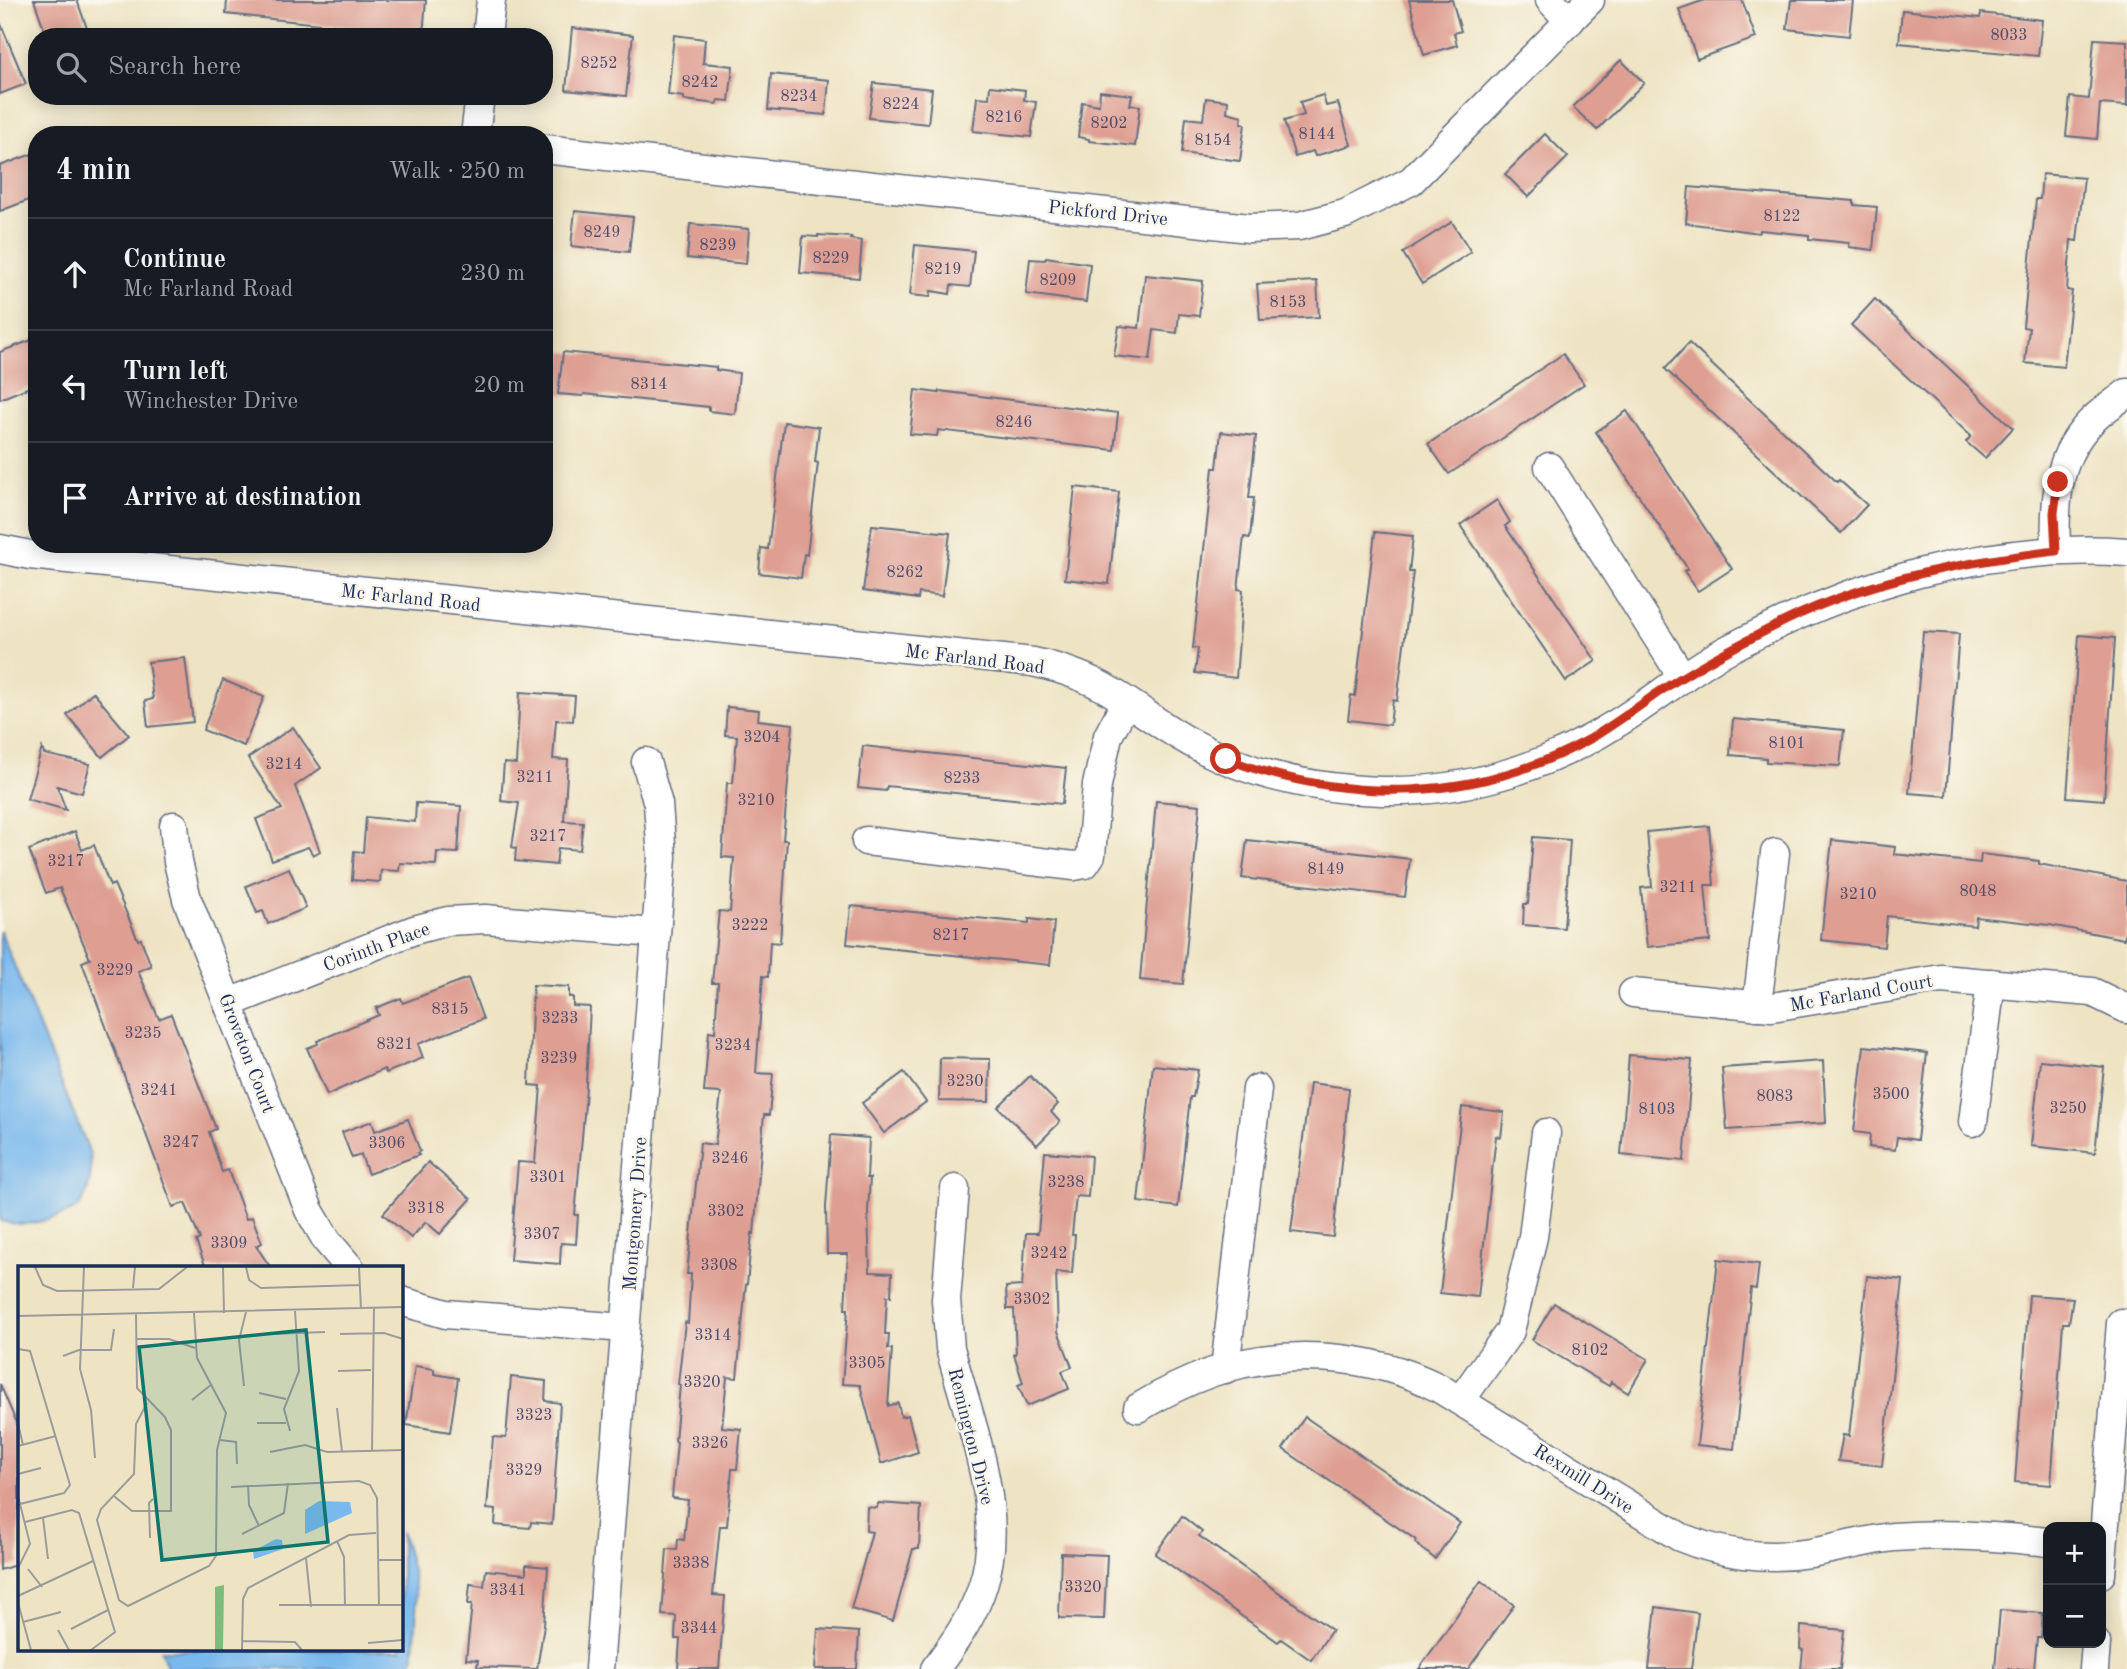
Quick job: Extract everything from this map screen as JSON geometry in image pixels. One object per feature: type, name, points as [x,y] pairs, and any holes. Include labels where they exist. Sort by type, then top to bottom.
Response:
[{"type":"street","points":[[488,28],[491,0]]},
{"type":"street","points":[[1550,0],[1570,21]]},
{"type":"street","name":"Pickford Drive","points":[[553,150],[1249,228],[1299,226],[1345,214],[1411,181],[1590,0]]},
{"type":"street","points":[[476,126],[479,105]]},
{"type":"street","points":[[2056,551],[2054,513],[2064,462],[2074,444],[2096,417],[2127,393]]},
{"type":"street","points":[[1549,467],[1683,678]]},
{"type":"street","name":"Mc Farland Road","points":[[0,549],[30,555],[892,649],[1009,659],[1044,665],[1080,676],[1104,687],[1193,744],[1260,771],[1327,787],[1410,790],[1514,772],[1558,755],[1620,721],[1724,652],[1787,620],[1878,584],[1960,564],[2056,551],[2127,552]]},
{"type":"street","points":[[866,841],[1074,866],[1086,864],[1091,855],[1097,785],[1108,736],[1126,702]]},
{"type":"street","name":"Montgomery Drive","points":[[599,1669],[662,857],[659,804],[646,762]]},
{"type":"street","name":"Groveton Court","points":[[174,826],[178,862],[187,899],[315,1224],[348,1266]]},
{"type":"street","points":[[1757,1006],[1775,853]]},
{"type":"street","name":"Corinth Place","points":[[229,1003],[414,930],[448,921],[485,919],[655,933]]},
{"type":"street","name":"Mc Farland Court","points":[[1633,993],[1772,1007],[1941,979],[2092,992],[2127,1009]]},
{"type":"street","points":[[1973,1122],[1991,983]]},
{"type":"street","points":[[1225,1369],[1258,1089]]},
{"type":"street","points":[[1460,1401],[1510,1331],[1532,1237],[1546,1133]]},
{"type":"street","name":"Remington Drive","points":[[935,1669],[962,1632],[982,1588],[992,1540],[990,1504],[950,1348],[947,1324],[946,1300],[955,1189]]},
{"type":"street","points":[[402,1301],[446,1314],[625,1328]]},
{"type":"street","points":[[2108,1556],[2121,1322]]},
{"type":"street","name":"Rexmill Drive","points":[[1138,1408],[1179,1385],[1225,1369],[1281,1359],[1327,1358],[1363,1363],[1419,1379],[1460,1401],[1680,1538],[1727,1552],[1786,1555],[1880,1539],[1940,1535],[2043,1542]]},
{"type":"street","points":[[2094,1669],[2096,1648]]},
{"type":"water","points":[[0,930],[90,1154],[89,1184],[80,1205],[69,1213],[30,1223],[0,1221]]},
{"type":"water","points":[[402,1535],[416,1599],[412,1669],[168,1669],[162,1652],[402,1652]]},
{"type":"building","points":[[34,0],[77,0],[87,28],[44,28]]},
{"type":"building","points":[[227,0],[426,0],[424,28],[357,28],[226,14]]},
{"type":"building","points":[[1409,0],[1452,0],[1461,31],[1454,33],[1457,45],[1424,55]]},
{"type":"building","points":[[1705,0],[1742,0],[1756,38],[1697,59],[1679,9]]},
{"type":"building","points":[[1791,0],[1853,0],[1849,36],[1787,29]]},
{"type":"building","points":[[1902,10],[1980,18],[1981,13],[2042,20],[2038,56],[1899,43]]},
{"type":"building","points":[[0,22],[26,84],[0,94]]},
{"type":"building","points":[[572,28],[633,35],[626,96],[566,90]]},
{"type":"building","points":[[674,35],[705,39],[703,63],[733,66],[729,101],[718,100],[717,104],[668,95]]},
{"type":"building","points":[[2094,39],[2127,41],[2127,106],[2100,104],[2097,139],[2066,136],[2070,97],[2089,99]]},
{"type":"building","points":[[1621,60],[1644,83],[1597,130],[1573,107]]},
{"type":"building","points":[[771,74],[829,80],[826,115],[768,110]]},
{"type":"building","points":[[874,83],[932,89],[928,124],[869,118]]},
{"type":"building","points":[[990,86],[1025,90],[1024,100],[1036,102],[1031,137],[973,131],[977,97],[989,98]]},
{"type":"building","points":[[1100,91],[1132,95],[1130,105],[1140,106],[1135,146],[1089,141],[1078,137],[1082,102],[1099,105]]},
{"type":"building","points":[[1323,95],[1326,106],[1338,103],[1351,145],[1315,156],[1313,151],[1295,157],[1284,121],[1304,115],[1300,102]]},
{"type":"building","points":[[1206,98],[1228,101],[1227,112],[1242,116],[1241,123],[1245,124],[1240,161],[1182,153],[1186,118],[1203,120]]},
{"type":"building","points":[[1545,134],[1568,157],[1528,197],[1505,174]]},
{"type":"building","points":[[28,156],[28,200],[0,211],[0,166]]},
{"type":"building","points":[[2042,174],[2084,178],[2077,241],[2071,240],[2067,290],[2072,291],[2064,367],[2025,363],[2029,328],[2023,327],[2036,199],[2040,199]]},
{"type":"building","points":[[1689,187],[1854,201],[1854,205],[1877,207],[1873,250],[1849,247],[1849,243],[1809,239],[1809,235],[1760,230],[1759,233],[1686,223]]},
{"type":"building","points":[[575,211],[633,217],[629,252],[571,246]]},
{"type":"building","points":[[1452,222],[1471,252],[1422,284],[1403,253]]},
{"type":"building","points":[[690,224],[749,229],[746,264],[687,258]]},
{"type":"building","points":[[803,236],[851,237],[850,239],[862,241],[859,278],[800,273]]},
{"type":"building","points":[[915,245],[974,251],[970,287],[951,285],[950,294],[931,291],[930,297],[910,295]]},
{"type":"building","points":[[1046,257],[1090,264],[1086,302],[1026,294],[1030,259],[1045,260]]},
{"type":"building","points":[[1145,275],[1203,281],[1199,316],[1179,314],[1177,333],[1154,330],[1150,360],[1114,356],[1119,326],[1139,328]]},
{"type":"building","points":[[1317,281],[1319,317],[1260,320],[1257,284]]},
{"type":"building","points":[[1875,299],[2013,428],[1985,458],[1966,442],[1971,436],[1851,325]]},
{"type":"building","points":[[28,341],[28,388],[0,399],[0,352]]},
{"type":"building","points":[[1689,343],[1837,482],[1839,480],[1867,505],[1841,533],[1665,369]]},
{"type":"building","points":[[563,352],[716,367],[716,370],[739,373],[735,414],[709,411],[709,407],[584,394],[558,394]]},
{"type":"building","points":[[1563,354],[1584,384],[1449,474],[1428,444]]},
{"type":"building","points":[[915,390],[1118,413],[1114,450],[938,430],[937,436],[910,434]]},
{"type":"building","points":[[1627,411],[1732,569],[1698,591],[1684,571],[1688,569],[1596,432]]},
{"type":"building","points":[[784,422],[819,427],[815,462],[818,463],[807,555],[804,554],[801,578],[759,573],[761,548],[768,549]]},
{"type":"building","points":[[1221,432],[1256,436],[1249,498],[1254,498],[1250,538],[1244,537],[1238,589],[1243,590],[1236,678],[1195,673],[1198,648],[1193,648],[1213,468],[1217,468]]},
{"type":"building","points":[[1075,487],[1119,492],[1109,584],[1065,579]]},
{"type":"building","points":[[1497,500],[1510,522],[1505,526],[1596,661],[1566,681],[1460,525]]},
{"type":"building","points":[[872,525],[950,533],[942,596],[919,593],[918,599],[863,591]]},
{"type":"building","points":[[1375,532],[1413,536],[1409,572],[1413,572],[1397,701],[1393,700],[1390,725],[1348,720],[1351,695],[1355,696]]},
{"type":"building","points":[[1923,632],[1959,634],[1946,796],[1909,793]]},
{"type":"building","points":[[2079,635],[2115,638],[2104,800],[2067,797]]},
{"type":"building","points":[[185,658],[193,722],[148,727],[145,701],[153,699],[148,662]]},
{"type":"building","points":[[223,680],[264,697],[244,746],[203,730]]},
{"type":"building","points":[[93,692],[129,735],[102,757],[67,715]]},
{"type":"building","points":[[520,692],[575,696],[573,721],[556,720],[553,759],[568,760],[564,821],[583,822],[580,850],[558,848],[556,865],[515,861],[516,848],[512,847],[519,803],[501,801],[504,763],[516,764]]},
{"type":"building","points":[[727,707],[759,710],[758,720],[793,724],[783,840],[787,840],[780,943],[770,942],[768,977],[763,976],[756,1073],[773,1074],[769,1115],[764,1115],[754,1234],[752,1233],[737,1378],[727,1377],[722,1427],[741,1429],[737,1469],[732,1469],[727,1526],[720,1526],[713,1595],[725,1596],[719,1669],[678,1669],[680,1639],[675,1639],[676,1616],[662,1615],[667,1549],[677,1550],[678,1539],[684,1540],[688,1500],[672,1498],[678,1384],[685,1322],[688,1323],[691,1274],[687,1274],[700,1143],[715,1145],[721,1093],[704,1092],[709,1031],[715,1032],[718,983],[712,983],[719,911],[730,912],[734,858],[722,857],[727,783],[733,783],[737,736],[725,735]]},
{"type":"building","points":[[1733,719],[1844,730],[1840,766],[1766,762],[1766,758],[1730,755]]},
{"type":"building","points":[[293,727],[321,768],[295,786],[320,851],[313,855],[308,847],[272,860],[256,819],[282,809],[248,758]]},
{"type":"building","points":[[863,746],[1066,768],[1062,804],[887,786],[886,791],[858,788]]},
{"type":"building","points":[[42,748],[44,754],[90,764],[82,793],[57,786],[66,810],[27,799]]},
{"type":"building","points":[[1156,801],[1200,805],[1183,984],[1140,980]]},
{"type":"building","points":[[416,803],[461,806],[458,853],[437,852],[436,865],[400,863],[399,871],[381,870],[380,882],[352,880],[354,851],[363,852],[366,817],[415,822]]},
{"type":"building","points":[[1709,826],[1714,885],[1705,885],[1710,941],[1647,947],[1641,888],[1652,887],[1647,832]]},
{"type":"building","points":[[75,831],[82,850],[94,845],[110,886],[114,884],[151,966],[138,971],[159,1019],[171,1014],[216,1129],[209,1132],[222,1172],[228,1170],[246,1219],[252,1217],[262,1243],[256,1246],[270,1266],[205,1266],[196,1241],[200,1239],[185,1203],[173,1207],[82,962],[90,959],[60,888],[46,893],[29,850]]},
{"type":"building","points":[[1533,837],[1570,840],[1564,928],[1523,925],[1524,904],[1528,904]]},
{"type":"building","points":[[1247,840],[1410,859],[1405,897],[1242,878]]},
{"type":"building","points":[[1832,840],[1895,847],[1894,854],[1980,863],[1981,854],[2039,861],[2039,864],[2127,881],[2127,925],[2124,939],[2050,925],[1976,917],[1975,926],[1887,916],[1884,947],[1821,940]]},
{"type":"building","points":[[289,868],[306,908],[268,924],[263,911],[257,913],[246,886]]},
{"type":"building","points":[[851,906],[1029,923],[1029,919],[1054,922],[1050,965],[847,944]]},
{"type":"building","points":[[468,978],[483,1019],[418,1044],[423,1058],[386,1073],[384,1069],[327,1095],[307,1048],[318,1044],[317,1041],[379,1015],[376,1008],[401,998],[403,1003]]},
{"type":"building","points":[[533,985],[569,987],[573,1006],[590,1007],[575,1215],[578,1215],[576,1244],[561,1243],[560,1264],[510,1260],[518,1162],[535,1163],[541,1086],[529,1085]]},
{"type":"building","points":[[1864,1046],[1927,1053],[1917,1140],[1897,1137],[1895,1150],[1869,1147],[1870,1134],[1854,1132]]},
{"type":"building","points":[[1629,1055],[1692,1060],[1684,1161],[1621,1155]]},
{"type":"building","points":[[940,1058],[990,1059],[989,1102],[939,1101]]},
{"type":"building","points":[[2040,1060],[2104,1067],[2095,1153],[2031,1146]]},
{"type":"building","points":[[1823,1061],[1826,1123],[1727,1130],[1722,1068]]},
{"type":"building","points":[[1153,1065],[1198,1070],[1193,1097],[1190,1097],[1178,1207],[1138,1202]]},
{"type":"building","points":[[904,1072],[926,1102],[884,1133],[862,1103]]},
{"type":"building","points":[[1030,1076],[1058,1104],[1051,1112],[1060,1122],[1037,1145],[998,1107]]},
{"type":"building","points":[[1310,1083],[1349,1088],[1333,1237],[1291,1232]]},
{"type":"building","points":[[1462,1107],[1504,1112],[1501,1137],[1496,1136],[1478,1297],[1440,1293]]},
{"type":"building","points":[[408,1119],[420,1151],[417,1153],[419,1155],[368,1174],[361,1155],[352,1158],[342,1132],[372,1121],[375,1131]]},
{"type":"building","points":[[831,1135],[869,1138],[867,1178],[870,1178],[870,1272],[892,1273],[891,1296],[887,1296],[885,1334],[889,1334],[888,1349],[892,1349],[888,1406],[898,1403],[901,1417],[908,1415],[918,1452],[884,1463],[881,1463],[860,1385],[842,1384],[848,1309],[845,1309],[848,1254],[827,1254],[826,1207]]},
{"type":"building","points":[[1045,1152],[1091,1156],[1088,1197],[1076,1196],[1072,1274],[1056,1272],[1058,1331],[1072,1367],[1062,1371],[1069,1389],[1027,1406],[1018,1385],[1023,1383],[1014,1354],[1014,1309],[1007,1309],[1006,1287],[1022,1286],[1026,1233],[1038,1233]]},
{"type":"building","points":[[428,1162],[471,1199],[440,1234],[426,1222],[411,1238],[383,1214]]},
{"type":"building","points":[[1718,1259],[1759,1264],[1756,1289],[1751,1288],[1734,1449],[1697,1445]]},
{"type":"building","points":[[1867,1276],[1903,1280],[1882,1466],[1838,1461],[1843,1435],[1849,1436]]},
{"type":"building","points":[[2029,1295],[2073,1298],[2069,1323],[2063,1323],[2051,1485],[2015,1482]]},
{"type":"building","points":[[1554,1303],[1648,1359],[1628,1393],[1611,1382],[1609,1386],[1532,1340]]},
{"type":"building","points":[[415,1366],[434,1369],[434,1374],[458,1378],[450,1432],[406,1425]]},
{"type":"building","points":[[511,1377],[546,1381],[545,1401],[560,1403],[552,1524],[531,1522],[530,1528],[495,1525],[496,1510],[487,1509],[493,1437],[506,1438]]},
{"type":"building","points":[[0,1384],[18,1427],[18,1564],[0,1570]]},
{"type":"building","points":[[1305,1417],[1460,1523],[1435,1559],[1415,1543],[1416,1540],[1283,1449]]},
{"type":"building","points":[[878,1503],[921,1506],[919,1549],[913,1549],[893,1621],[851,1609],[872,1532],[866,1531],[867,1507],[877,1508]]},
{"type":"building","points":[[1182,1516],[1202,1532],[1199,1536],[1332,1630],[1311,1660],[1281,1639],[1278,1642],[1155,1554]]},
{"type":"building","points":[[1061,1553],[1107,1555],[1104,1619],[1059,1618]]},
{"type":"building","points":[[526,1565],[548,1567],[544,1625],[537,1669],[477,1667],[478,1660],[466,1659],[472,1604],[468,1604],[470,1584],[484,1586],[486,1570],[526,1574]]},
{"type":"building","points":[[1481,1581],[1514,1605],[1468,1669],[1419,1669]]},
{"type":"building","points":[[1656,1607],[1698,1613],[1691,1669],[1649,1669]]},
{"type":"building","points":[[2000,1610],[2043,1613],[2034,1669],[1995,1669]]},
{"type":"building","points":[[1801,1626],[1844,1630],[1840,1669],[1801,1669]]},
{"type":"building","points":[[818,1629],[859,1632],[857,1669],[815,1669]]},
{"type":"route","points":[[1226,759],[1293,780],[1363,790],[1433,788],[1514,772],[1558,755],[1589,739],[1724,652],[1832,600],[1878,584],[1936,569],[2056,551],[2054,513],[2058,482]]}]
